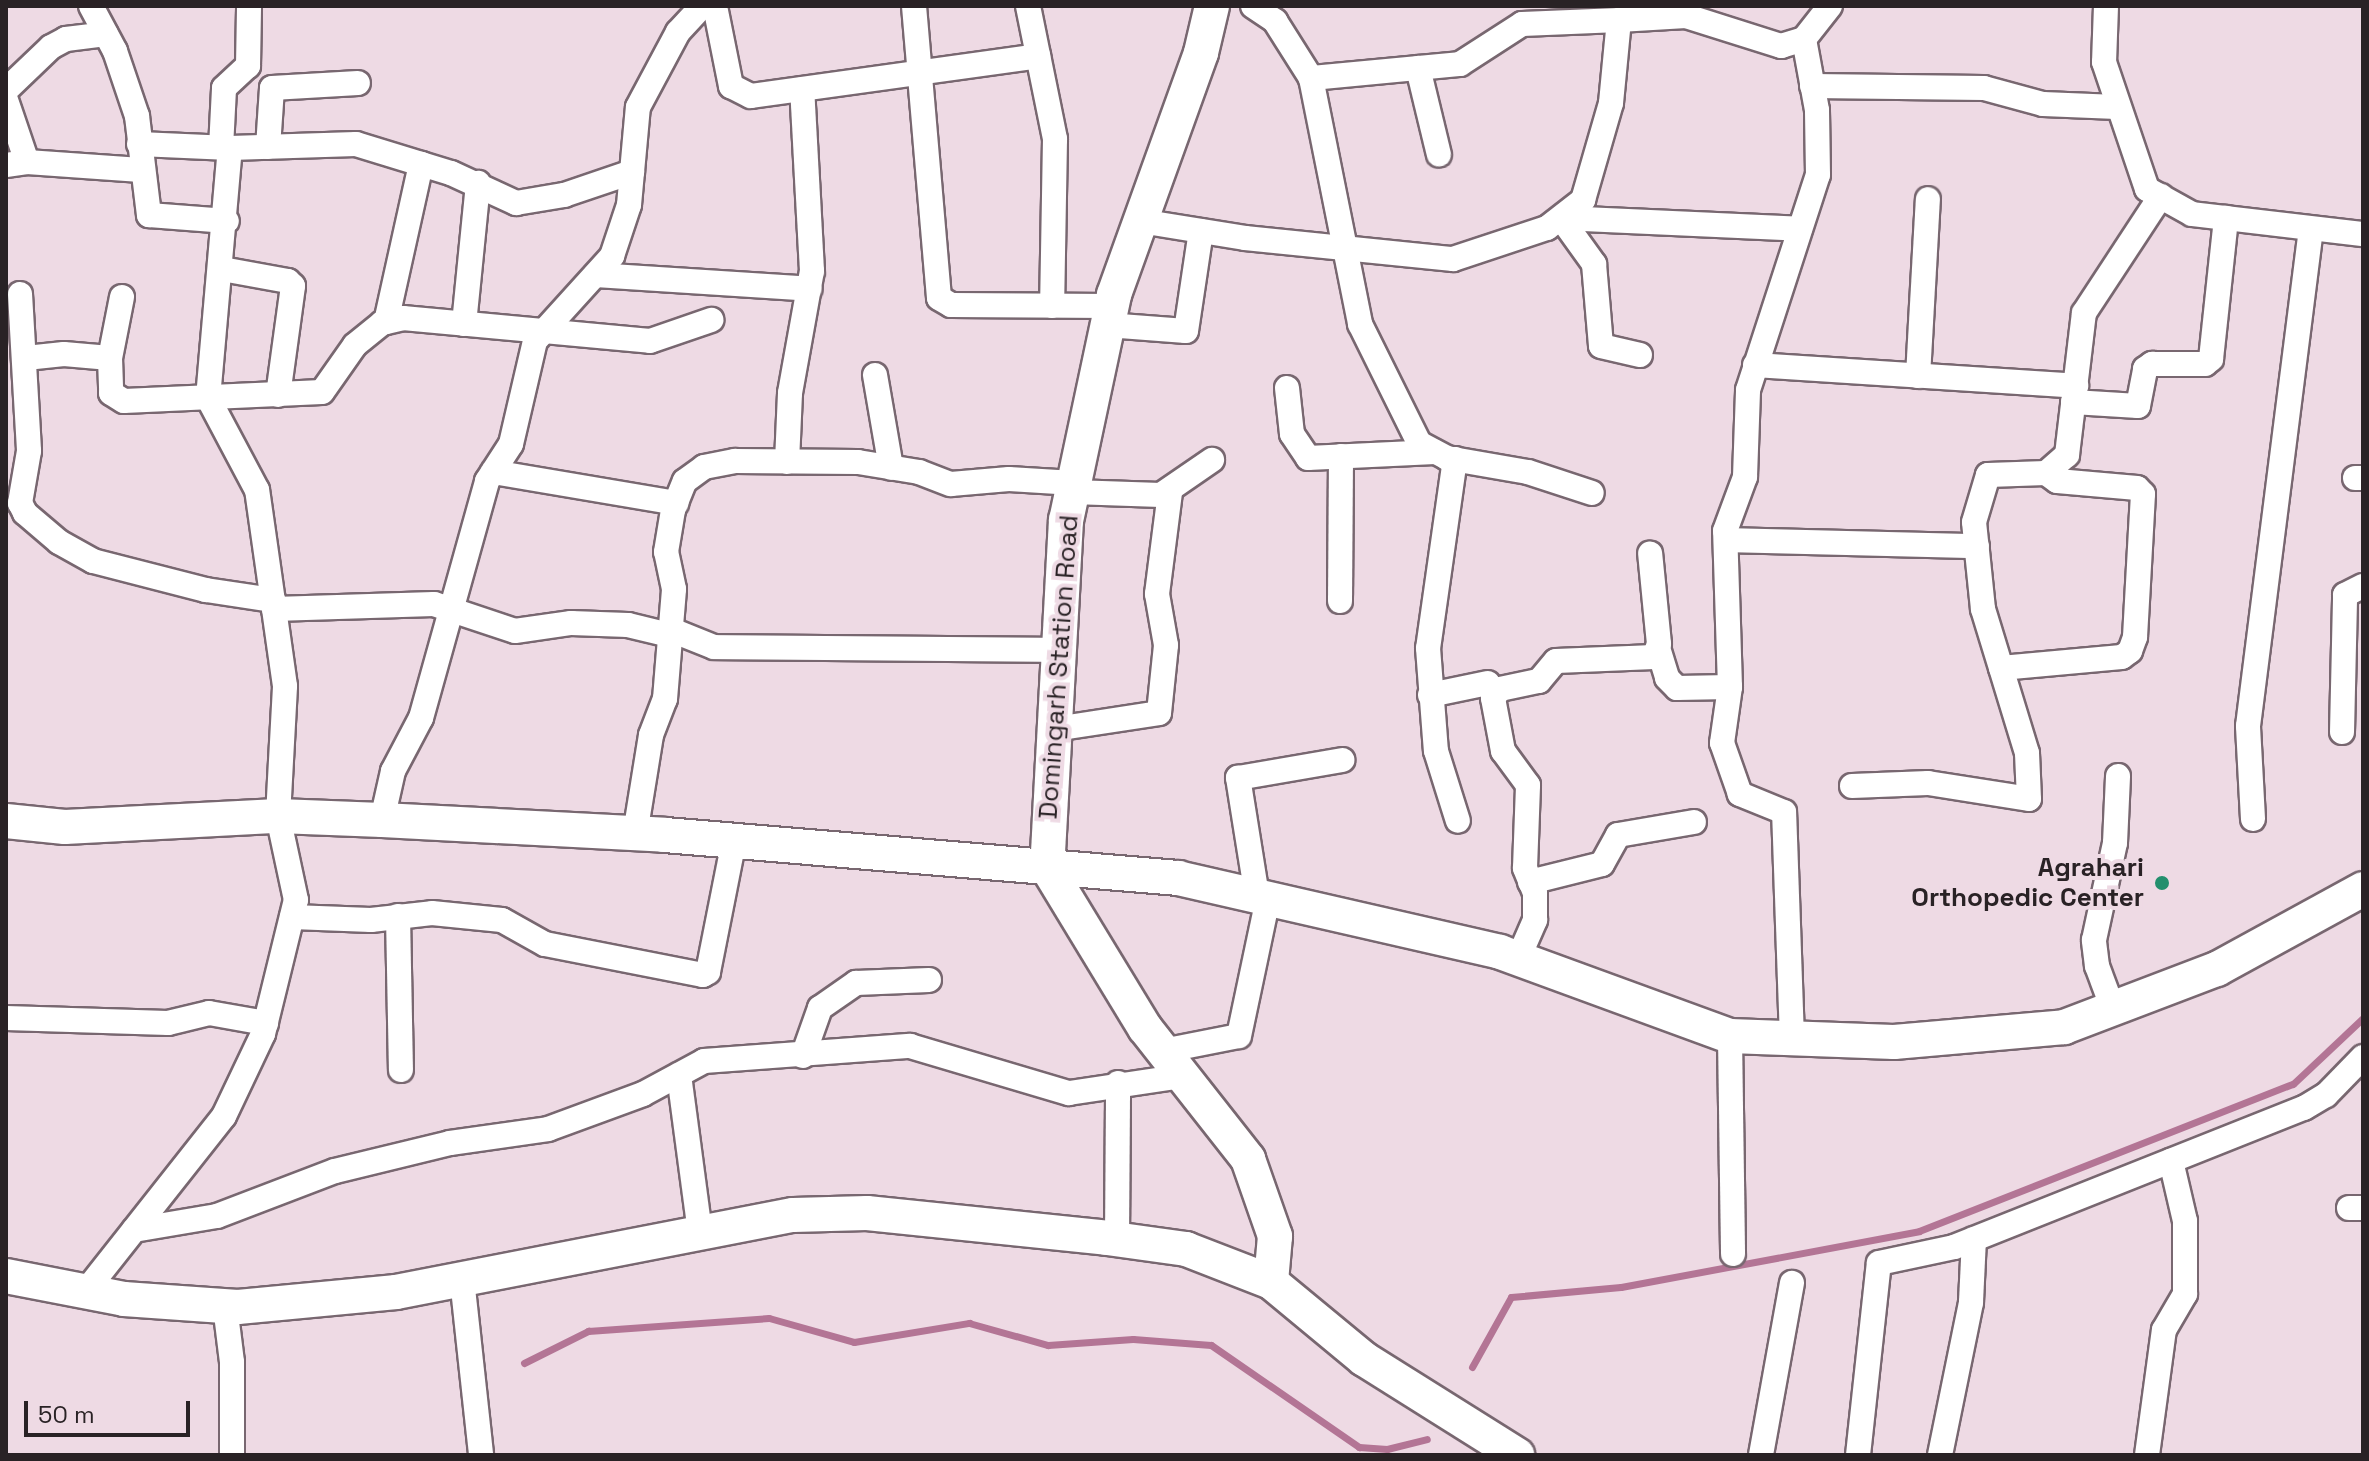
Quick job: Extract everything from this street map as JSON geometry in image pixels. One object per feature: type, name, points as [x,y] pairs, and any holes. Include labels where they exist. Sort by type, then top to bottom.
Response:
[{"type":"street","points":[[91,6],[106,34],[137,116],[141,170],[149,215],[227,221]]},
{"type":"street","points":[[85,1292],[224,1116],[266,1023],[296,900],[278,816],[285,686],[257,490],[208,398],[227,221],[224,88],[248,66],[249,6]]},
{"type":"street","points":[[382,820],[393,771],[421,718],[493,472],[511,444],[535,341],[612,256],[629,205],[638,107],[678,32],[702,6]]},
{"type":"street","points":[[715,6],[731,86],[751,96],[1038,56]]},
{"type":"street","points":[[914,6],[939,298],[951,305],[1052,306],[1186,331],[1201,231]]},
{"type":"street","points":[[1028,6],[1055,139],[1052,306]]},
{"type":"street","points":[[1253,6],[1275,21],[1311,78],[1360,324],[1419,443],[1445,456]]},
{"type":"street","points":[[1311,78],[1460,64],[1521,15],[1619,20],[1686,16],[1781,46],[1804,39],[1830,6]]},
{"type":"street","points":[[2106,6],[2104,62],[2147,189],[2192,214],[2363,234]]},
{"type":"street","name":"Domingarh Station Road","points":[[1047,867],[1059,650],[1073,487],[1109,316],[1209,8]]},
{"type":"street","points":[[1140,221],[1201,231],[1453,259],[1499,247],[1561,218],[1583,200],[1611,103],[1619,20]]},
{"type":"street","points":[[6,90],[51,47],[66,39],[106,34]]},
{"type":"street","points":[[1792,1039],[1784,812],[1735,788],[1722,743],[1730,687],[1727,519],[1745,477],[1748,390],[1818,175],[1812,86],[1804,39]]},
{"type":"street","points":[[1418,68],[1439,155]]},
{"type":"street","points":[[268,147],[272,88],[358,83]]},
{"type":"street","points":[[1812,86],[1984,88],[2043,104],[2117,107]]},
{"type":"street","points":[[787,462],[790,393],[810,289],[802,89]]},
{"type":"street","points":[[6,100],[16,163],[141,170]]},
{"type":"street","points":[[139,144],[226,148],[356,144],[478,183],[516,203],[532,202],[632,172]]},
{"type":"street","points":[[386,322],[421,164]]},
{"type":"street","points":[[464,324],[478,183]]},
{"type":"street","points":[[2046,473],[2067,455],[2084,313],[2161,196]]},
{"type":"street","points":[[1918,376],[1928,199]]},
{"type":"street","points":[[1561,218],[1800,229]]},
{"type":"street","points":[[1561,218],[1594,264],[1601,346],[1640,355]]},
{"type":"street","points":[[1755,365],[1918,376],[2074,394],[2138,406],[2145,369],[2152,364],[2205,364],[2211,359],[2226,218]]},
{"type":"street","points":[[2253,819],[2248,726],[2311,229]]},
{"type":"street","points":[[222,269],[288,281],[293,286],[278,395]]},
{"type":"street","points":[[596,275],[810,289]]},
{"type":"street","points":[[20,294],[26,358],[16,387],[29,451],[20,503],[35,523],[93,561],[274,604],[434,604],[450,613],[515,631],[571,623],[628,625],[669,632],[714,647],[1059,650]]},
{"type":"street","points":[[122,297],[110,358],[111,393],[116,399],[322,392],[355,345],[386,322],[403,318],[650,341],[711,320]]},
{"type":"street","points":[[26,358],[64,354],[110,358]]},
{"type":"street","points":[[875,375],[891,468]]},
{"type":"street","points":[[1287,388],[1292,434],[1300,453],[1308,458],[1445,456],[1528,472],[1592,493]]},
{"type":"street","points":[[1340,601],[1341,456]]},
{"type":"street","points":[[1445,456],[1429,637],[1430,695],[1440,771],[1450,783],[1458,821]]},
{"type":"street","points":[[635,834],[651,735],[665,699],[674,589],[666,552],[676,503],[685,481],[704,467],[787,462],[891,468],[951,484],[1009,479],[1073,487],[1170,492],[1212,460]]},
{"type":"street","points":[[493,472],[676,503]]},
{"type":"street","points":[[1852,786],[1928,783],[2029,799],[2027,753],[2001,668],[1983,609],[1974,522],[1988,475],[2046,473],[2057,481],[2137,488],[2143,494],[2135,637],[2130,651],[2122,657],[2001,668]]},
{"type":"street","points":[[1055,729],[1159,713],[1167,654],[1157,594],[1170,492]]},
{"type":"street","points":[[1726,540],[1977,546]]},
{"type":"street","points":[[1650,553],[1659,651],[1667,678],[1677,688],[1730,687]]},
{"type":"street","points":[[2342,732],[2345,595],[2363,586]]},
{"type":"street","points":[[1518,959],[1535,920],[1525,868],[1528,785],[1503,751],[1495,693],[1539,681],[1556,661],[1654,657],[1659,651]]},
{"type":"street","points":[[1430,695],[1488,683]]},
{"type":"street","points":[[134,1230],[217,1216],[349,1167],[450,1143],[548,1129],[621,1104],[704,1061],[910,1046],[1069,1093],[1118,1083],[1173,1063],[1239,1036],[1262,897],[1238,778],[1342,760]]},
{"type":"street","points":[[2113,1009],[2094,954],[2115,843],[2118,776]]},
{"type":"street","points":[[6,821],[65,827],[278,816],[382,820],[734,841],[1178,878],[1518,959],[1730,1036],[1894,1042],[2064,1027],[2217,969],[2363,889]]},
{"type":"street","points":[[1530,882],[1602,864],[1618,835],[1694,822]]},
{"type":"street","points":[[292,917],[432,913],[502,920],[545,944],[703,975],[708,972],[734,841]]},
{"type":"street","points":[[1047,867],[1173,1063],[1248,1159],[1275,1236],[1271,1282]]},
{"type":"street","points":[[398,916],[401,1070]]},
{"type":"street","points":[[803,1056],[820,1008],[856,983],[929,980]]},
{"type":"street","points":[[6,1018],[168,1023],[199,1012],[266,1023]]},
{"type":"street","points":[[1730,1036],[1733,1254]]},
{"type":"street","points":[[1858,1455],[1879,1263],[1974,1239],[2304,1108],[2326,1095],[2363,1057]]},
{"type":"street","points":[[679,1075],[700,1232]]},
{"type":"street","points":[[1117,1240],[1118,1083]]},
{"type":"street","points":[[2147,1455],[2164,1330],[2185,1294],[2185,1221],[2171,1161]]},
{"type":"street","points":[[6,1276],[85,1292],[225,1306],[396,1292],[793,1215],[867,1213],[1117,1240],[1186,1249],[1271,1282],[1364,1359],[1517,1455]]},
{"type":"street","points":[[1940,1455],[1971,1302],[1974,1239]]},
{"type":"street","points":[[462,1279],[481,1455]]},
{"type":"street","points":[[1761,1455],[1792,1283]]},
{"type":"street","points":[[225,1306],[232,1362],[232,1455]]},
{"type":"waterway","points":[[1472,1367],[1511,1297],[1621,1287],[1919,1231],[2293,1084],[2363,1018]]},
{"type":"waterway","points":[[524,1363],[588,1331],[769,1318],[854,1342],[969,1323],[1048,1345],[1133,1339],[1211,1345],[1359,1447],[1387,1449],[1427,1439]]},
{"type":"place","name":"Agrahari Orthopedic Center","points":[[2162,883]]}]
